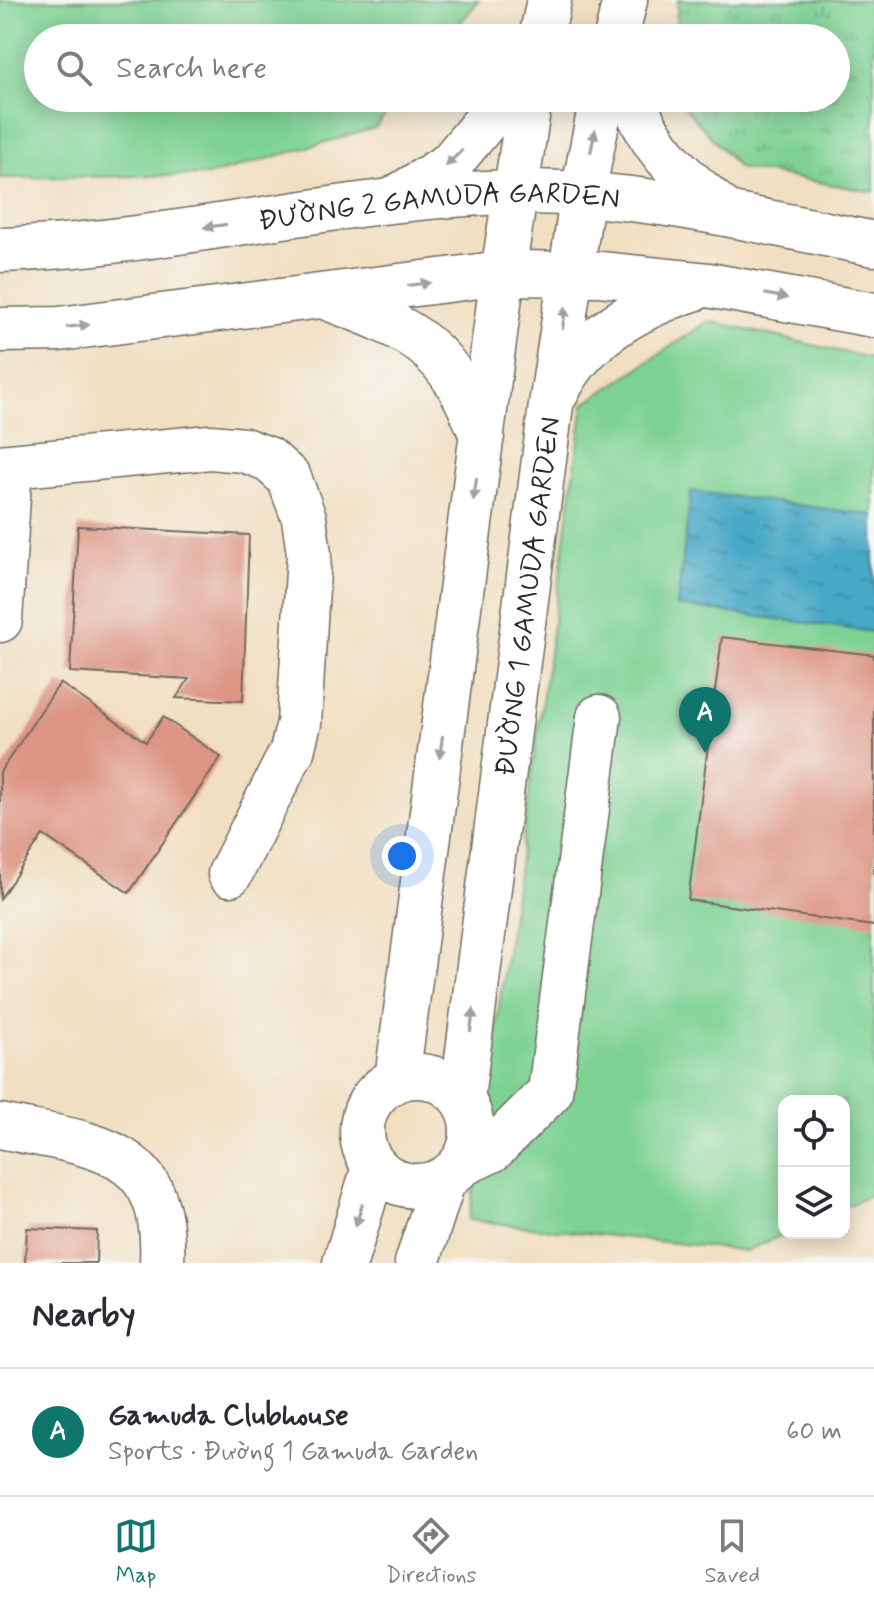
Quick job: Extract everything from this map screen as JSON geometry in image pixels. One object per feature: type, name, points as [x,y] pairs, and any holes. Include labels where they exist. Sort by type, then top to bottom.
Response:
[{"type":"street","points":[[619,24],[625,0]]},
{"type":"street","points":[[386,204],[450,164],[493,112]]},
{"type":"street","points":[[397,1079],[503,273],[528,112]]},
{"type":"street","name":"ĐƯỜNG 1 GAMUDA GARDEN","points":[[464,1102],[551,405],[583,193],[599,112]]},
{"type":"street","points":[[639,112],[655,147],[678,173],[729,215]]},
{"type":"street","name":"ĐƯỜNG 2 GAMUDA GARDEN","points":[[0,250],[58,248],[386,204],[515,192],[612,194],[874,244]]},
{"type":"street","points":[[0,330],[59,329],[503,273],[570,273],[708,285],[874,315]]},
{"type":"street","points":[[551,405],[566,372],[609,330],[665,298],[708,285]]},
{"type":"street","points":[[324,297],[395,324],[425,344],[467,397],[482,437]]},
{"type":"street","points":[[0,620],[5,467],[210,447],[244,450],[268,459],[289,478],[304,518],[309,554],[299,723],[292,751],[230,874]]},
{"type":"street","points":[[417,1263],[452,1173],[472,1140],[464,1102],[444,1082],[421,1076],[397,1079],[376,1094],[363,1117],[363,1143],[374,1167],[394,1182],[418,1187],[452,1173],[492,1150],[550,1092],[599,717]]},
{"type":"street","points":[[464,1102],[480,1095],[502,1095],[525,1119]]},
{"type":"street","points":[[0,1126],[119,1155],[145,1177],[159,1207],[162,1263]]},
{"type":"street","points":[[345,1263],[374,1167]]},
{"type":"green space","points":[[0,0],[479,0],[459,24],[24,24],[24,112],[388,112],[375,128],[211,175],[0,178]]},
{"type":"green space","points":[[678,0],[874,0],[874,192],[739,168],[689,112],[850,112],[850,24],[676,24]]},
{"type":"green space","points":[[709,321],[874,359],[874,1194],[850,1204],[850,1095],[778,1095],[778,1237],[746,1251],[469,1220],[584,404]]},
{"type":"water","points":[[691,491],[874,515],[874,632],[677,606]]},
{"type":"building","points":[[78,526],[249,535],[243,701],[176,698],[189,679],[70,672]]},
{"type":"building","points":[[722,637],[874,655],[874,926],[688,900]]},
{"type":"building","points":[[60,683],[146,742],[163,717],[221,757],[129,893],[43,835],[0,899],[0,772]]},
{"type":"building","points":[[27,1228],[97,1231],[96,1263],[25,1263]]},
{"type":"place","name":"Gamuda Clubhouse","points":[[705,753]]}]
